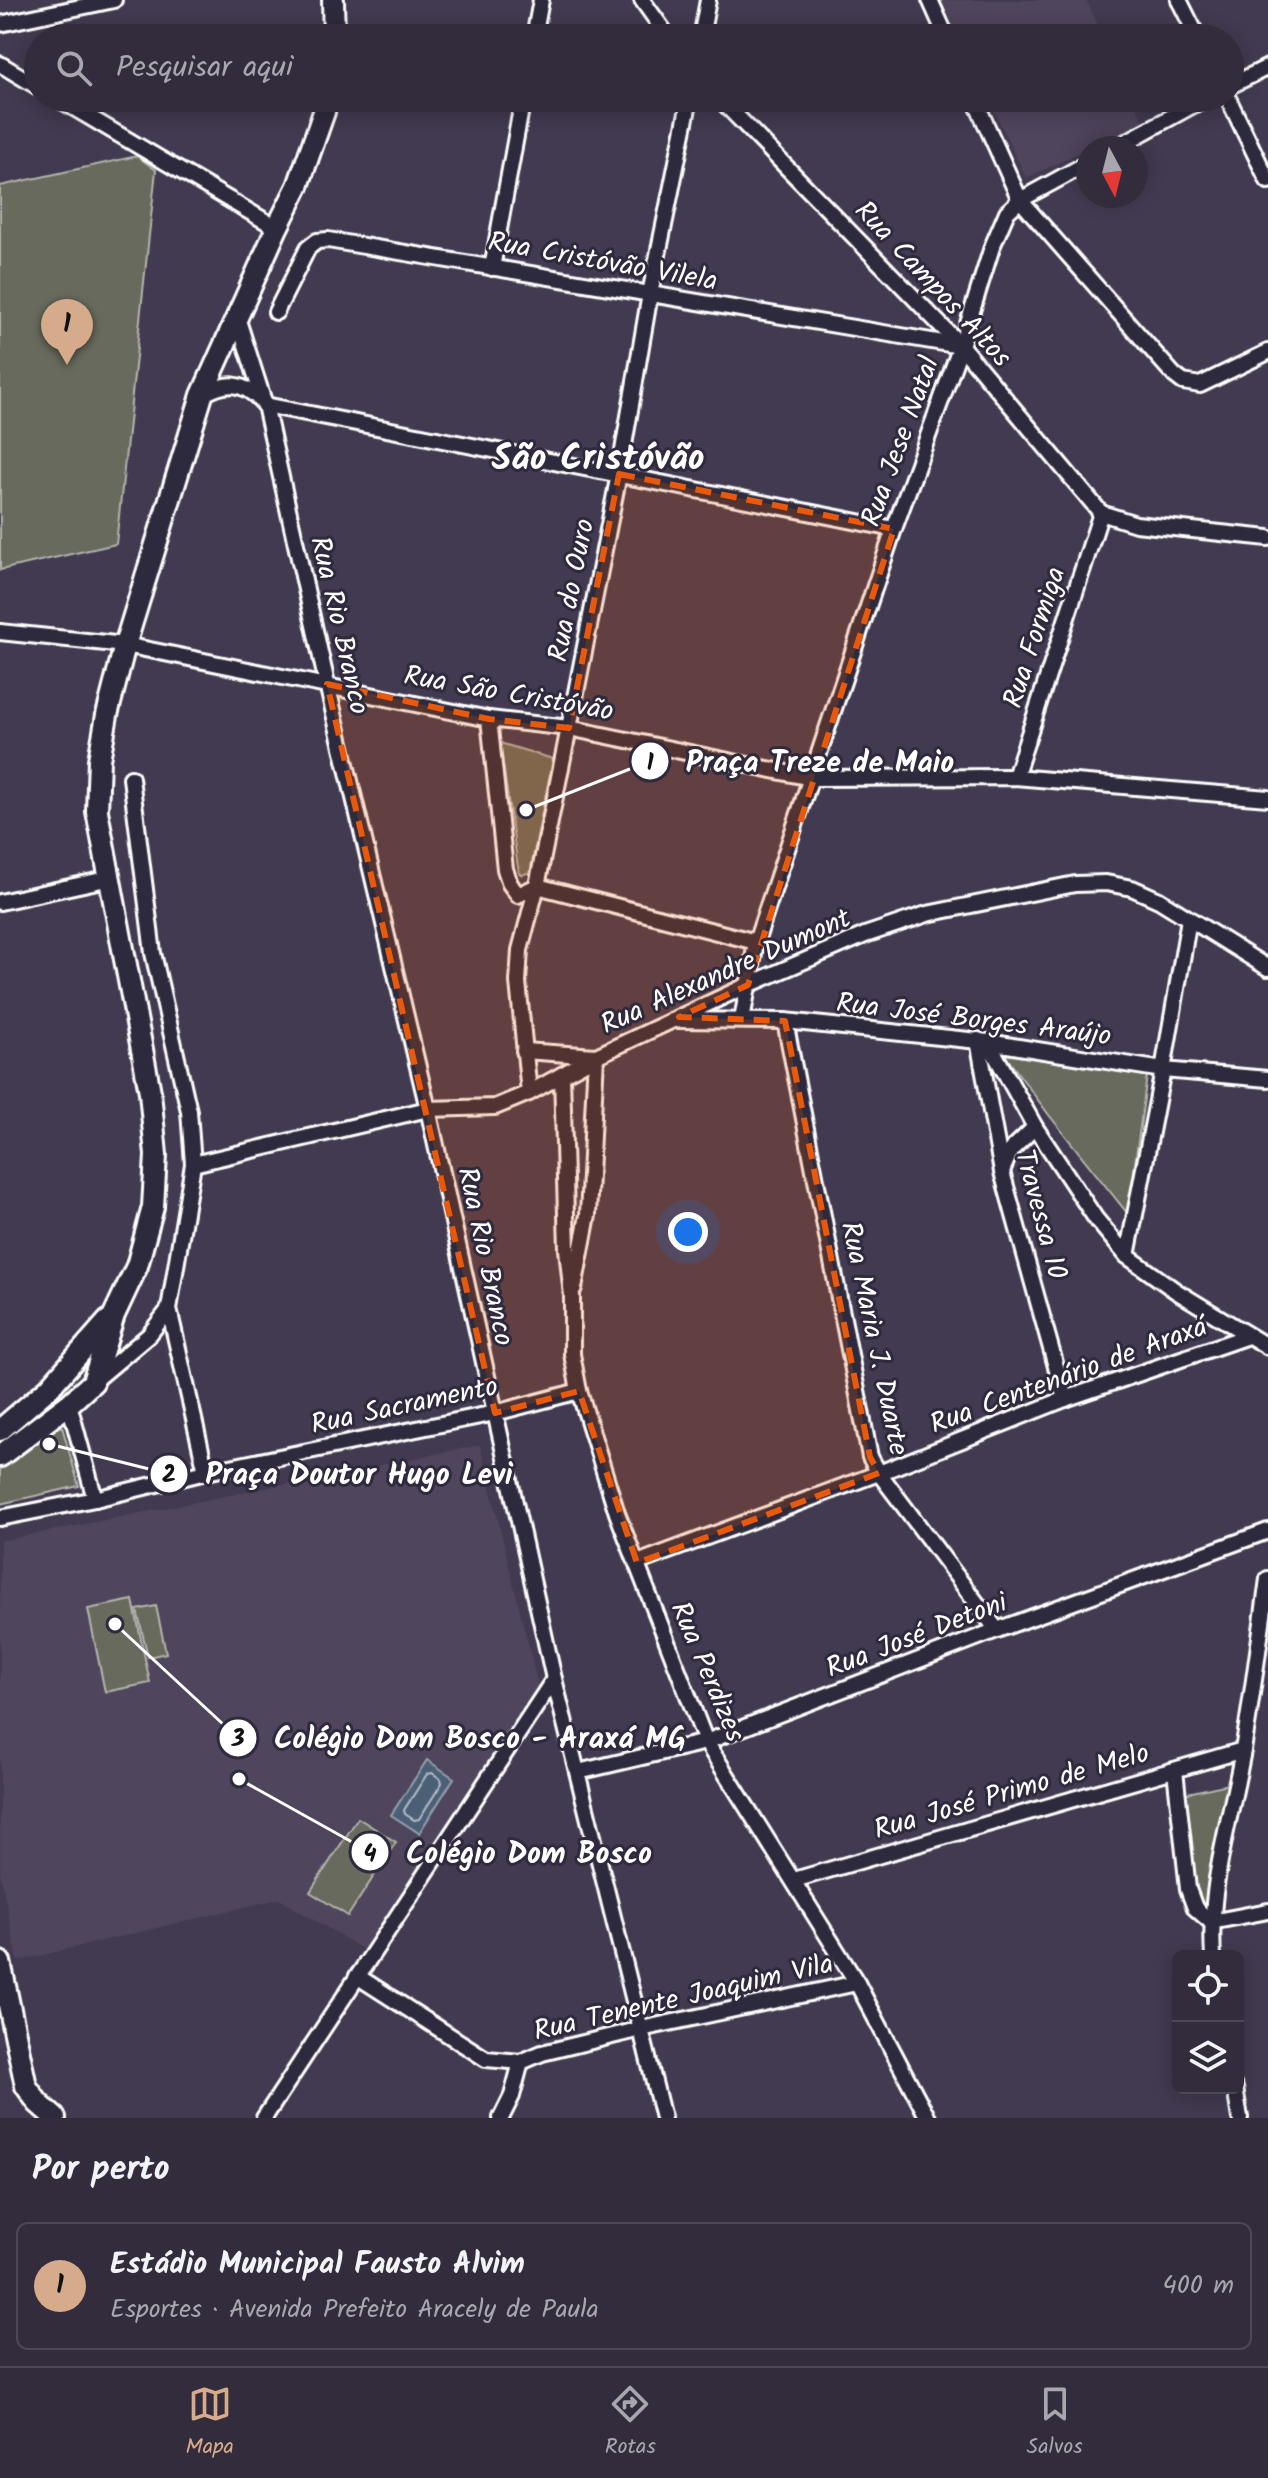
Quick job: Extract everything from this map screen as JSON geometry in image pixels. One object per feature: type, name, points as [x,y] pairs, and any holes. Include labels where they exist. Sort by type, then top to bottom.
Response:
[{"type":"main road","points":[[333,0],[334,24]]},
{"type":"main road","points":[[0,1456],[93,1382],[114,1315],[137,1266],[153,1207],[156,1155],[150,1092],[97,811],[99,760],[125,645],[202,395],[298,186],[324,112]]},
{"type":"main road","points":[[0,1430],[49,1388],[114,1315]]},
{"type":"main road","points":[[1,1973],[26,2086],[38,2103],[55,2118]]},
{"type":"street","points":[[0,24],[114,0]]},
{"type":"street","points":[[537,24],[541,0]]},
{"type":"street","points":[[642,0],[659,24]]},
{"type":"street","points":[[704,24],[708,0]]},
{"type":"street","points":[[930,0],[941,24]]},
{"type":"street","points":[[1179,0],[1191,24]]},
{"type":"street","points":[[0,64],[24,79]]},
{"type":"street","points":[[1244,79],[1268,67]]},
{"type":"street","points":[[81,112],[277,228]]},
{"type":"street","points":[[492,268],[520,112]]},
{"type":"street","name":"Rua do Ouro","points":[[529,1093],[518,982],[520,950],[537,886],[569,728],[687,112]]},
{"type":"street","name":"Rua Campos Altos","points":[[733,112],[961,346],[1101,513]]},
{"type":"street","points":[[980,112],[1020,200],[1174,375],[1183,382],[1200,385],[1268,352]]},
{"type":"street","points":[[1137,136],[1181,112]]},
{"type":"street","points":[[1235,112],[1268,181]]},
{"type":"street","name":"Rua Jese Natal","points":[[742,1020],[756,942],[894,529],[961,346],[992,247],[1007,212],[1020,200],[1076,170]]},
{"type":"street","name":"Rua Cristóvão Vilela","points":[[276,312],[308,248],[317,241],[341,242],[961,346]]},
{"type":"street","name":"Rua Rio Branco","points":[[237,316],[265,405],[327,684],[428,1109],[554,1679],[663,2118]]},
{"type":"street","points":[[202,395],[216,387],[232,384],[251,390],[265,405],[894,529]]},
{"type":"street","points":[[1101,513],[1136,524],[1268,538]]},
{"type":"street","name":"Rua Formiga","points":[[1015,777],[1101,513]]},
{"type":"street","name":"Rua São Cristóvão","points":[[0,632],[125,645],[489,719],[569,728],[811,778],[1015,777],[1268,798]]},
{"type":"street","points":[[489,719],[505,869],[518,895],[537,886],[756,942]]},
{"type":"street","points":[[131,778],[153,953],[189,1111],[193,1164],[169,1309],[206,1472]]},
{"type":"street","points":[[0,902],[111,878]]},
{"type":"street","name":"Rua Alexandre Dumont","points":[[193,1164],[428,1109],[495,1107],[529,1093],[596,1056],[672,1020],[865,935],[927,914],[1075,884],[1106,883],[1132,888],[1159,900],[1268,968]]},
{"type":"street","points":[[1127,1256],[1189,919]]},
{"type":"street","name":"Rua José Borges Araújo","points":[[672,1020],[785,1021],[983,1041],[1163,1070],[1268,1079]]},
{"type":"street","name":"Rua Maria J. Duarte","points":[[785,1021],[870,1457],[997,1630]]},
{"type":"street","points":[[983,1041],[1096,1219],[1127,1256],[1176,1291],[1268,1347]]},
{"type":"street","name":"Travessa 10","points":[[983,1041],[1002,1172],[1065,1399]]},
{"type":"street","points":[[524,1051],[596,1056],[588,1215],[572,1296]]},
{"type":"street","points":[[562,1075],[567,1249],[572,1296]]},
{"type":"street","points":[[1002,1172],[1011,1150],[1035,1127]]},
{"type":"street","name":"Rua Perdizes","points":[[572,1296],[572,1354],[579,1391],[617,1513],[706,1742],[857,1983],[928,2118]]},
{"type":"street","points":[[93,1382],[149,1335],[169,1309]]},
{"type":"street","name":"Rua Centenário de Araxá","points":[[637,1563],[879,1473],[1065,1399],[1248,1336]]},
{"type":"street","name":"Rua Sacramento","points":[[2,1517],[495,1413],[579,1391]]},
{"type":"street","points":[[69,1404],[95,1499]]},
{"type":"street","name":"Rua José Detoni","points":[[578,1772],[706,1742],[997,1630],[1268,1531]]},
{"type":"street","points":[[1213,1950],[1211,1922],[1215,1885],[1243,1750],[1268,1579]]},
{"type":"street","points":[[264,2118],[554,1679]]},
{"type":"street","name":"Rua José Primo de Melo","points":[[794,1880],[1243,1750]]},
{"type":"street","points":[[1175,1770],[1188,1889],[1195,1908],[1211,1922]]},
{"type":"street","points":[[1211,1922],[1268,1911]]},
{"type":"street","points":[[357,1976],[486,2059],[521,2062],[512,2096],[501,2118]]},
{"type":"street","name":"Rua Tenente Joaquim Vila","points":[[521,2062],[542,2053],[641,2029],[857,1983]]},
{"type":"street","points":[[1236,2094],[1240,2118]]},
{"type":"highlighted area","points":[[619,474],[894,529],[748,985],[679,1017],[785,1021],[870,1457],[879,1473],[637,1563],[579,1391],[495,1413],[327,684],[489,719],[569,728]]},
{"type":"shaded area","points":[[1086,0],[1097,24],[953,24],[942,1]]},
{"type":"shaded area","points":[[995,112],[1139,112],[1144,122],[1114,136],[1076,136],[1076,154],[1026,178]]},
{"type":"shaded area","points":[[480,1445],[538,1685],[369,1953],[279,1899],[18,1961],[0,1873],[0,1541]]},
{"type":"green space","points":[[137,156],[156,170],[116,544],[0,570],[0,186]]},
{"type":"green space","points":[[500,743],[553,759],[530,872],[522,875],[517,861]]},
{"type":"green space","points":[[1004,1054],[1147,1076],[1128,1214],[1049,1115]]},
{"type":"green space","points":[[61,1423],[79,1486],[0,1504],[0,1465]]},
{"type":"green space","points":[[133,1600],[150,1683],[105,1692],[88,1609]]},
{"type":"green space","points":[[156,1606],[166,1653],[148,1657],[137,1610]]},
{"type":"green space","points":[[1228,1784],[1205,1910],[1195,1895],[1183,1794]]},
{"type":"green space","points":[[358,1818],[396,1842],[348,1916],[310,1892]]},
{"type":"water","points":[[427,1760],[454,1778],[419,1833],[391,1815]]},
{"type":"place","name":"Estádio Municipal Fausto Alvim","points":[[67,365]]},
{"type":"place","name":"Praça Treze de Maio","points":[[526,810]]},
{"type":"place","name":"Praça Doutor Hugo Levi","points":[[49,1444]]},
{"type":"place","name":"Colégio Dom Bosco - Araxá MG","points":[[115,1624]]},
{"type":"place","name":"Colégio Dom Bosco","points":[[239,1779]]},
{"type":"district","name":"São Cristóvão","points":[[598,456]]}]
